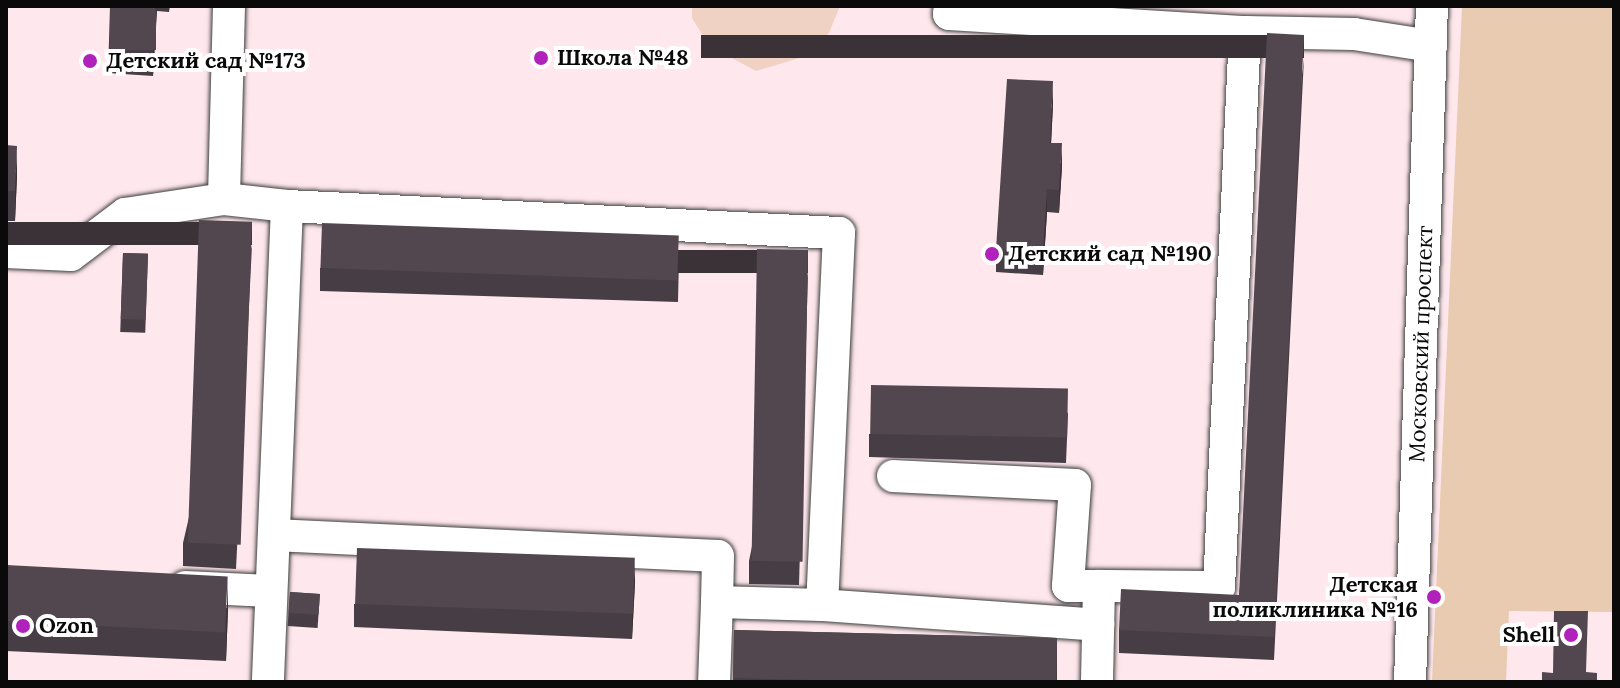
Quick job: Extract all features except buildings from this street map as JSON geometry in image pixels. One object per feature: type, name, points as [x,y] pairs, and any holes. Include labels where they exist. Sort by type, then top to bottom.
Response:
[{"type":"street","points":[[224,199],[229,6]]},
{"type":"street","points":[[950,6],[949,14],[1245,32],[1354,34],[1431,46]]},
{"type":"street","name":"Московский проспект","points":[[1410,682],[1432,6]]},
{"type":"street","points":[[893,476],[1075,485],[1068,586],[1219,587],[1245,32]]},
{"type":"street","points":[[6,252],[71,255],[125,214],[224,199],[287,206],[839,233],[822,605]]},
{"type":"street","points":[[268,682],[287,206]]},
{"type":"street","points":[[274,535],[718,556],[714,682]]},
{"type":"street","points":[[146,586],[270,591]]},
{"type":"street","points":[[1097,682],[1099,586]]},
{"type":"street","points":[[717,602],[822,605],[1098,625]]},
{"type":"shaded area","points":[[692,6],[840,6],[829,33],[806,56],[756,71],[709,46],[692,18]]},
{"type":"shaded area","points":[[1462,6],[1614,6],[1614,612],[1509,611],[1506,682],[1432,682]]},
{"type":"place","name":"Школа №48","points":[[541,58]]},
{"type":"place","name":"Детский сад №173","points":[[90,61]]},
{"type":"place","name":"Детский сад №190","points":[[992,254]]},
{"type":"place","name":"Детская поликлиника №16","points":[[1434,597]]},
{"type":"place","name":"Ozon","points":[[23,626]]},
{"type":"place","name":"Shell","points":[[1571,635]]}]
